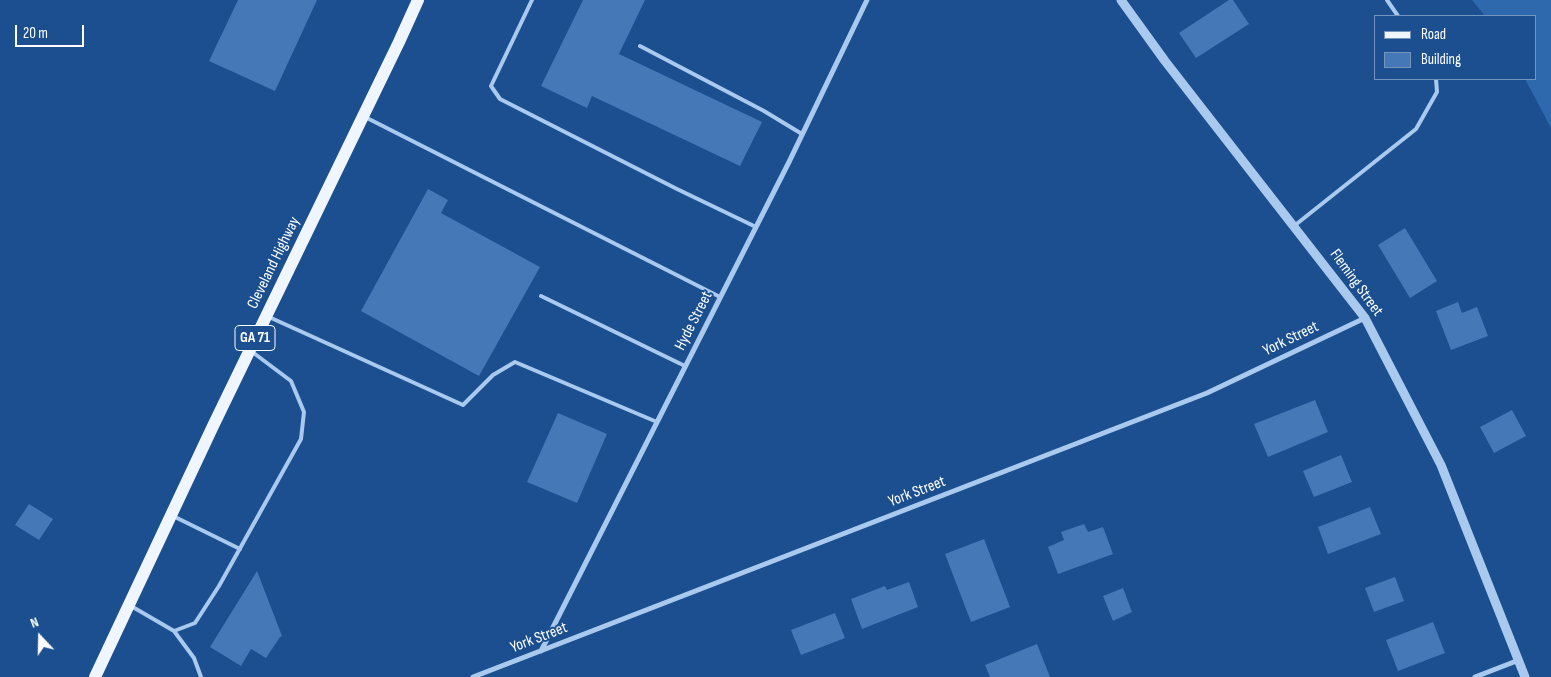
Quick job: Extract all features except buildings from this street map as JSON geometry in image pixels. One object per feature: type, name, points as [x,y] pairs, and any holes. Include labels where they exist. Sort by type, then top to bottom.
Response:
[{"type":"main road","name":"Cleveland Highway","points":[[95,677],[418,0]]},
{"type":"street","name":"Hyde Street","points":[[541,651],[756,227],[867,0]]},
{"type":"street","name":"Fleming Street","points":[[1121,0],[1165,61],[1365,318],[1440,465],[1525,677]]},
{"type":"street","name":"York Street","points":[[473,677],[1207,393],[1365,318]]},
{"type":"street","points":[[1475,677],[1519,660]]},
{"type":"lane","points":[[532,0],[490,86],[500,99],[756,227]]},
{"type":"lane","points":[[1387,0],[1397,15]]},
{"type":"lane","points":[[640,46],[764,111],[802,134]]},
{"type":"lane","points":[[1294,226],[1416,129],[1436,92],[1436,80]]},
{"type":"lane","points":[[363,116],[720,297]]},
{"type":"lane","points":[[541,296],[685,366]]},
{"type":"lane","points":[[266,316],[463,405],[493,376],[515,362],[657,422]]},
{"type":"lane","points":[[174,631],[195,623],[219,586],[301,439],[304,412],[291,381],[250,350]]},
{"type":"lane","points":[[171,515],[240,549]]},
{"type":"lane","points":[[129,604],[174,631],[194,658],[201,677]]},
{"type":"shaded area","points":[[1472,0],[1551,0],[1551,128],[1526,80],[1536,80],[1536,15],[1484,15]]}]
